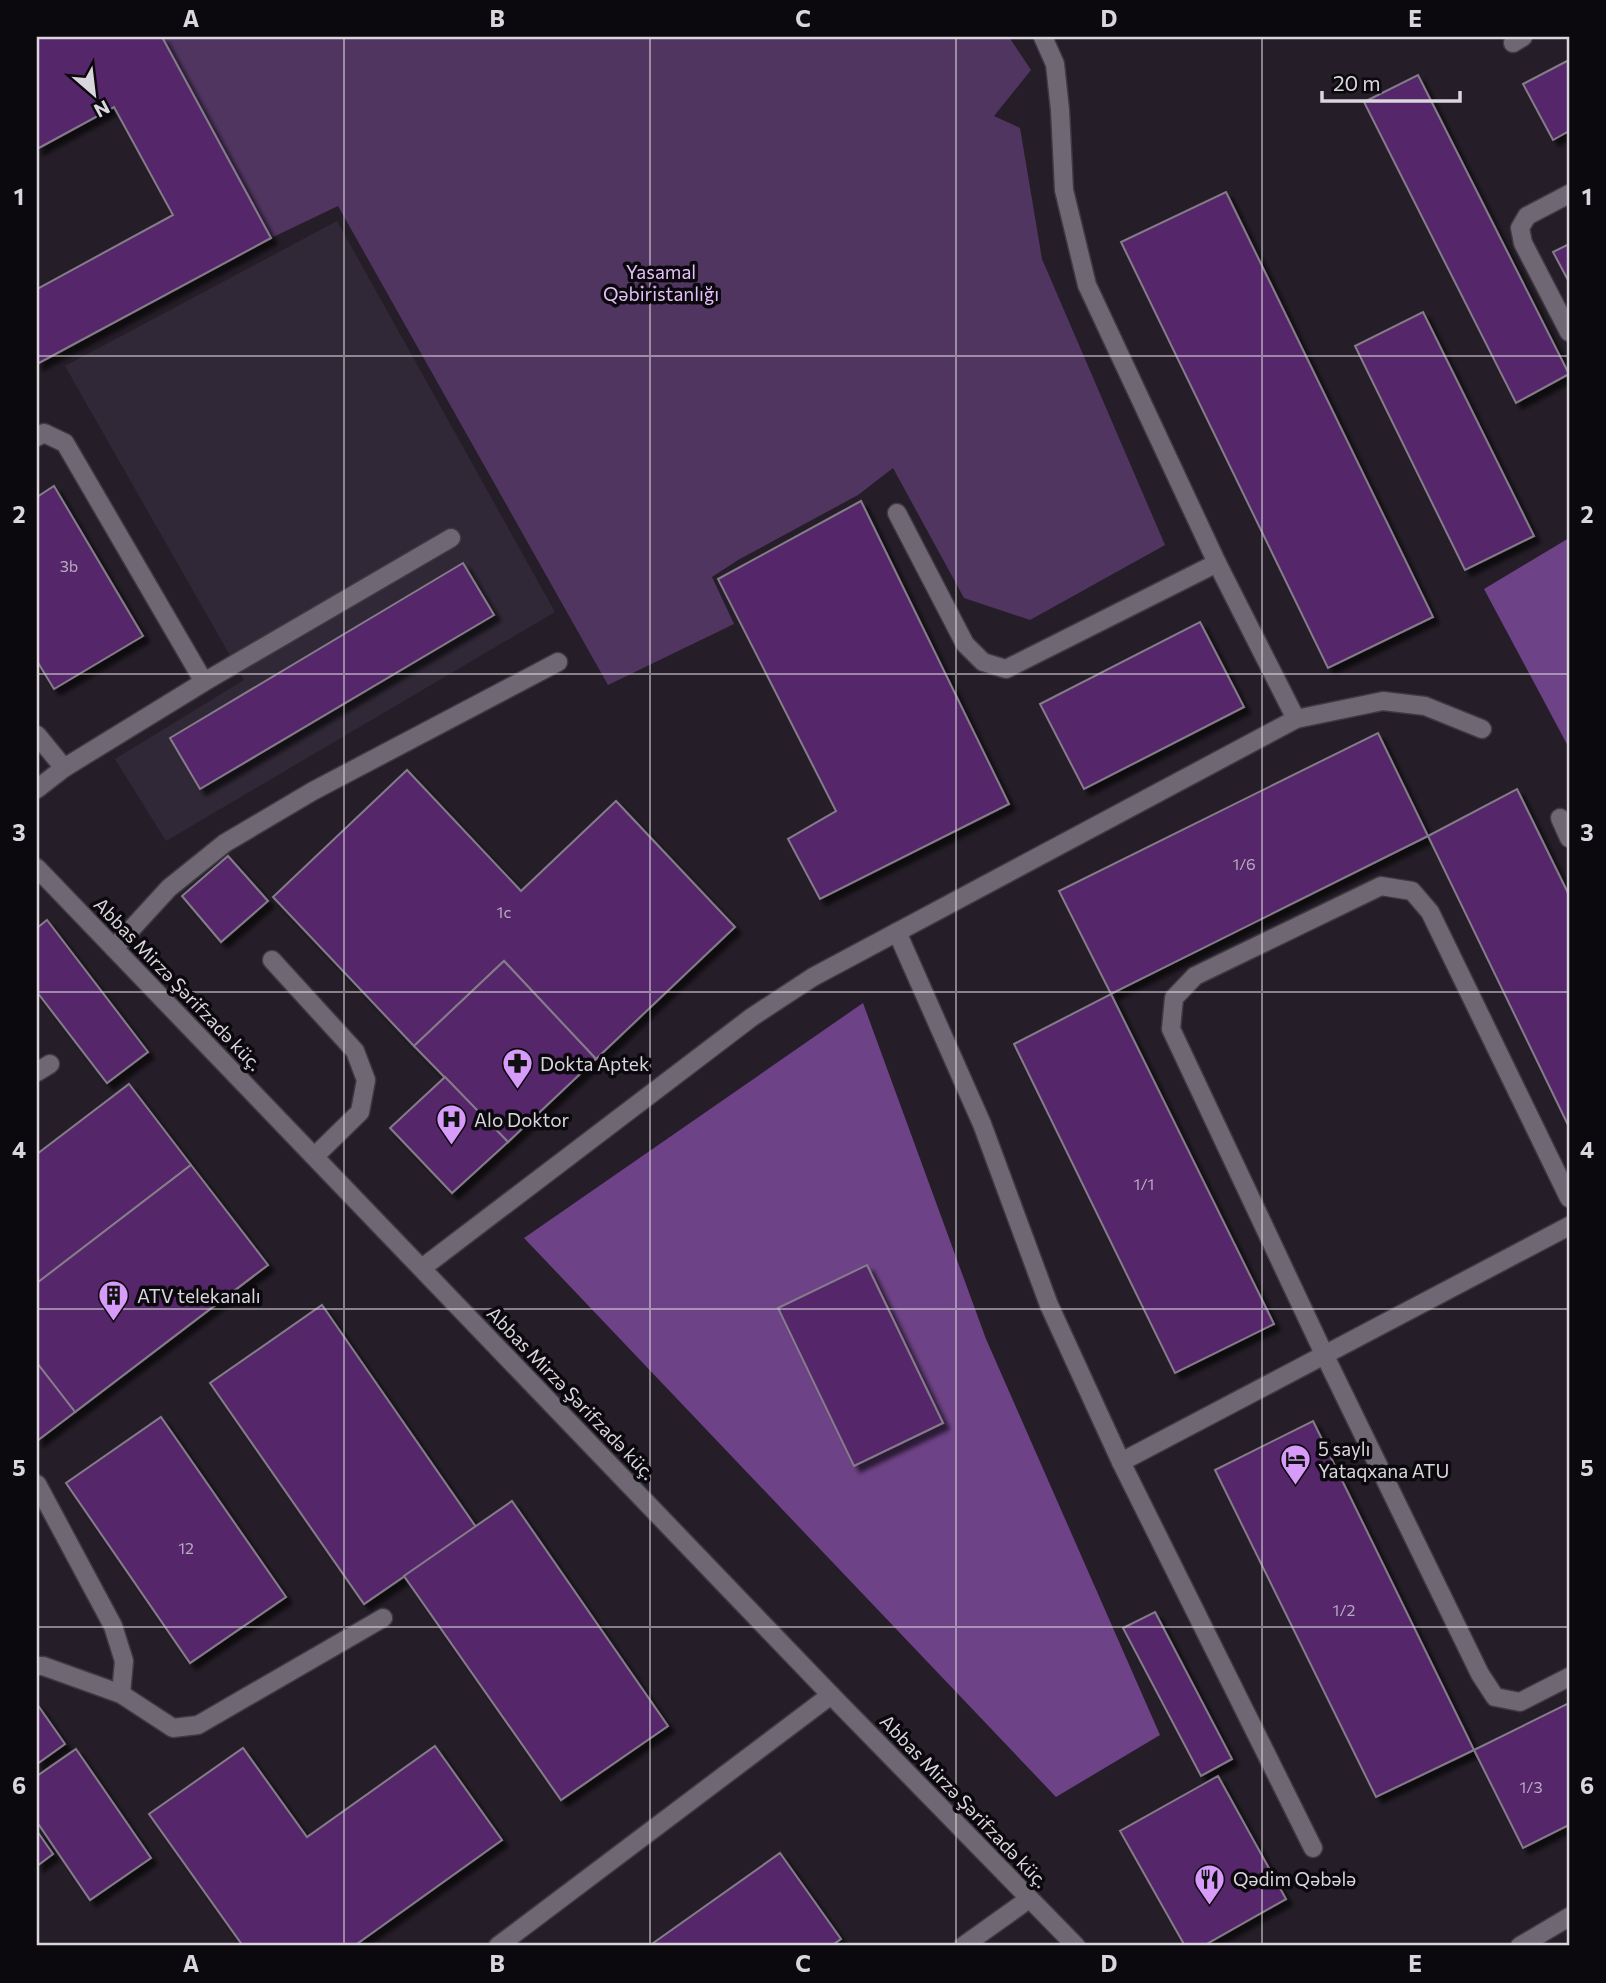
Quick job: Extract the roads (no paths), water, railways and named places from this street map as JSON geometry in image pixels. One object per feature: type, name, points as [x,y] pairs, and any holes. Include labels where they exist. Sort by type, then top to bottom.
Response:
[{"type":"main road","points":[[1043,37],[1055,64],[1064,190],[1087,285],[1217,563],[1296,719]]},
{"type":"main road","points":[[1569,194],[1527,216],[1520,228],[1523,243],[1569,332]]},
{"type":"main road","points":[[37,437],[44,433],[65,443],[204,682]]},
{"type":"main road","points":[[897,513],[965,644],[983,662],[1006,669],[1217,563]]},
{"type":"main road","points":[[37,789],[64,768],[204,682],[451,538]]},
{"type":"main road","points":[[114,948],[169,888],[225,843],[313,792],[558,662]]},
{"type":"main road","points":[[422,1268],[752,1017],[813,977],[1296,719],[1383,701],[1424,706],[1482,729]]},
{"type":"main road","points":[[37,735],[64,768]]},
{"type":"main road","points":[[1560,818],[1569,838]]},
{"type":"main road","name":"Abbas Mirzə Şərifzadə küç.","points":[[38,872],[1076,1946]]},
{"type":"main road","points":[[1569,1198],[1430,912],[1412,891],[1381,886],[1195,976],[1174,998],[1171,1029],[1325,1356],[1480,1674],[1495,1697],[1520,1702],[1569,1677]]},
{"type":"main road","points":[[897,932],[982,1124],[1049,1306],[1121,1462],[1313,1848]]},
{"type":"main road","points":[[272,960],[355,1051],[366,1080],[360,1112],[315,1156]]},
{"type":"main road","points":[[1121,1462],[1569,1226]]},
{"type":"main road","points":[[37,1484],[113,1626],[124,1661],[121,1694]]},
{"type":"main road","points":[[37,1666],[121,1694],[173,1728],[198,1726],[383,1618]]},
{"type":"main road","points":[[498,1946],[831,1695]]},
{"type":"main road","points":[[963,1946],[1029,1899]]},
{"type":"main road","points":[[1520,1946],[1569,1917]]},
{"type":"place","name":"Dokta Aptek","points":[[517,1091]]},
{"type":"place","name":"Alo Doktor","points":[[451,1147]]},
{"type":"place","name":"ATV telekanalı","points":[[114,1323]]},
{"type":"place","name":"5 saylı Yataqxana ATU","points":[[1295,1487]]},
{"type":"place","name":"Qədim Qəbələ","points":[[1210,1906]]},
{"type":"park label","name":"Yasamal Qəbiristanlığı","points":[[661,283]]}]
